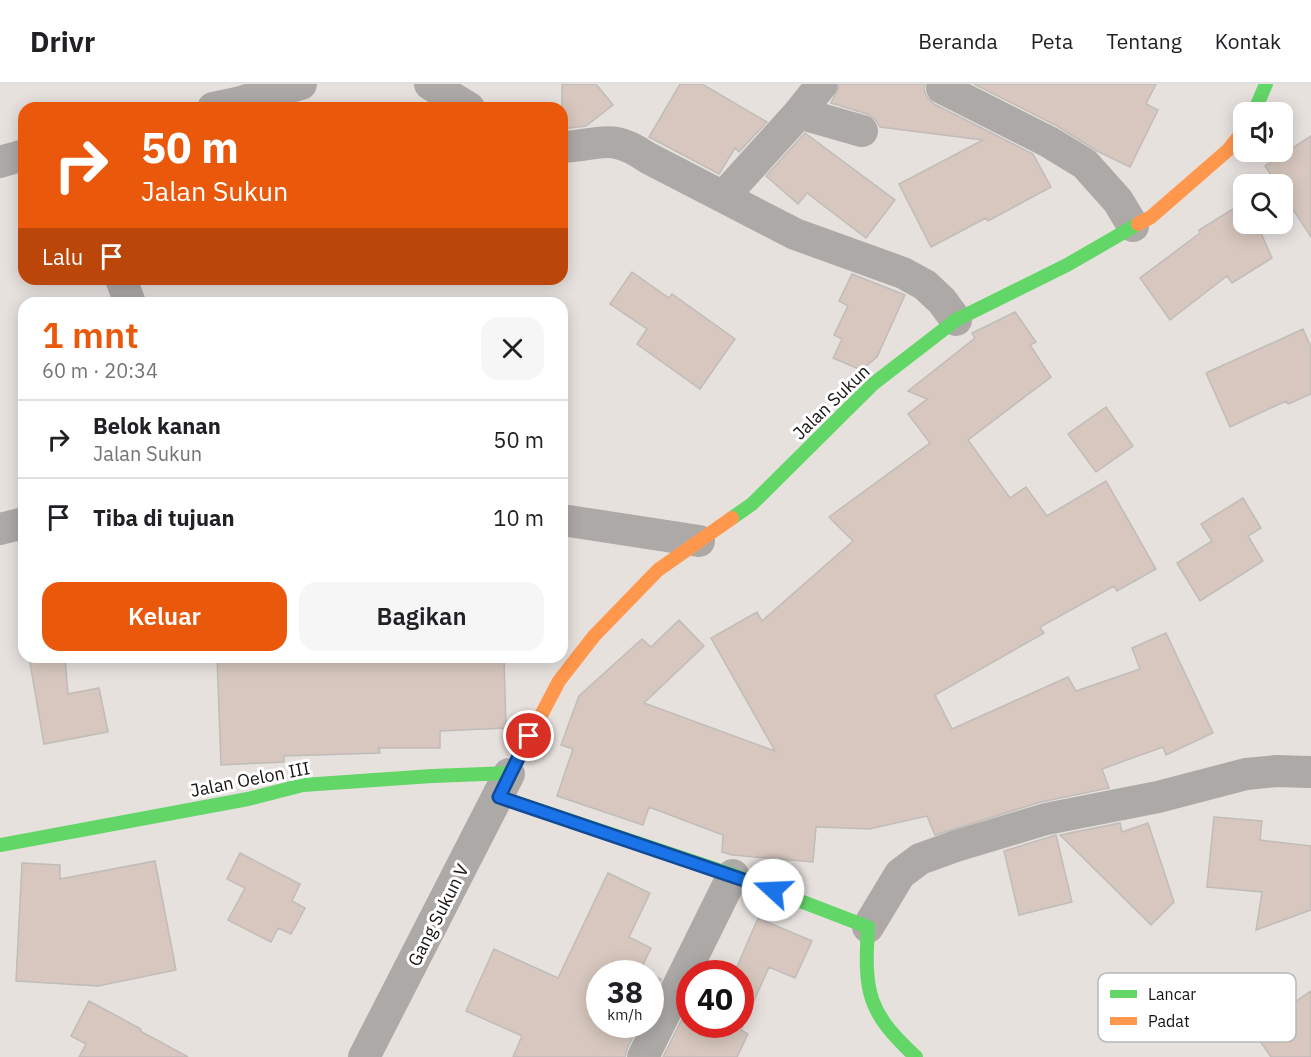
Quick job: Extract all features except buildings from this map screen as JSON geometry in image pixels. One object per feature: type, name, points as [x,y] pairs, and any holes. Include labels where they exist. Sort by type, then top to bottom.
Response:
[{"type":"street","points":[[240,102],[301,84]]},
{"type":"street","points":[[430,84],[459,102]]},
{"type":"street","points":[[723,197],[800,113],[822,84]]},
{"type":"street","points":[[1258,102],[1266,84]]},
{"type":"street","points":[[942,88],[1049,142],[1085,164],[1118,201],[1133,226]]},
{"type":"street","points":[[800,113],[862,131]]},
{"type":"street","points":[[568,146],[603,141],[634,148],[648,158],[795,234],[903,273],[925,285],[942,301],[956,320]]},
{"type":"street","name":"Jalan Sukun","points":[[504,785],[559,681],[594,636],[658,570],[752,504],[873,384],[956,320],[1067,265],[1151,217],[1233,144]]},
{"type":"street","points":[[0,162],[18,157]]},
{"type":"street","points":[[568,521],[699,541]]},
{"type":"street","points":[[0,528],[18,525]]},
{"type":"street","points":[[916,1057],[891,1036],[876,1015],[868,994],[866,974],[868,927],[900,874],[920,859],[1046,819],[1158,797],[1246,774],[1277,771],[1311,772]]},
{"type":"street","name":"Jalan Oelon III","points":[[0,845],[248,799],[303,785],[432,776],[504,785]]},
{"type":"street","points":[[504,785],[868,927]]},
{"type":"street","name":"Gang Sukun V","points":[[364,1057],[504,785]]},
{"type":"street","points":[[643,1057],[733,875]]},
{"type":"traffic: fast","points":[[1258,102],[1266,84]]},
{"type":"traffic: fast","points":[[732,518],[752,504],[873,384],[956,320],[1067,265],[1138,224]]},
{"type":"traffic: fast","points":[[0,845],[248,799],[303,785],[510,773],[537,723]]},
{"type":"traffic: fast","points":[[499,797],[733,875],[868,927],[867,968],[872,1000],[887,1027],[916,1057]]},
{"type":"traffic: slow","points":[[1138,224],[1151,217],[1233,144]]},
{"type":"traffic: slow","points":[[537,723],[559,681],[594,636],[658,570],[732,518]]},
{"type":"route","points":[[529,736],[499,797],[773,890]]}]
